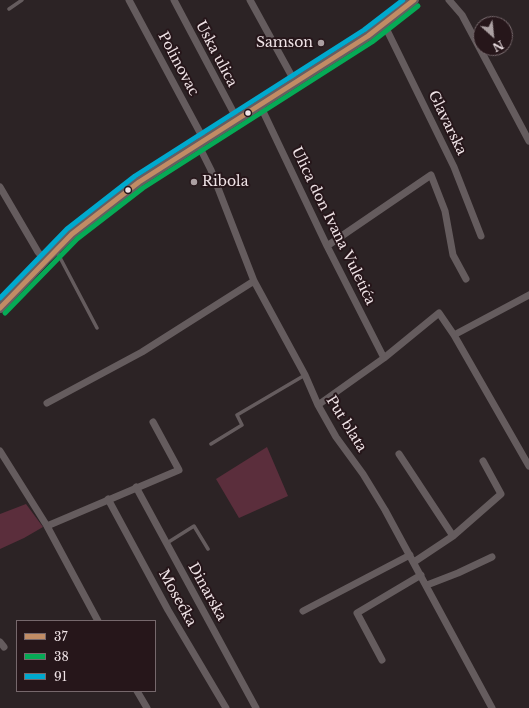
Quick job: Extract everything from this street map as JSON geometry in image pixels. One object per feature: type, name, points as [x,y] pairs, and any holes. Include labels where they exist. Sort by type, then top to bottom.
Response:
[{"type":"main road","points":[[0,308],[55,249],[139,182],[368,36],[414,0]]},
{"type":"street","name":"Polinovac","points":[[129,0],[201,142]]},
{"type":"street","name":"Uska ulica","points":[[174,0],[237,119]]},
{"type":"street","points":[[250,0],[295,82]]},
{"type":"street","points":[[449,0],[462,15],[529,141]]},
{"type":"street","name":"Glavarska","points":[[384,24],[454,167],[481,236]]},
{"type":"street","name":"Ulica don Ivana Vuletića","points":[[260,105],[327,246],[384,358]]},
{"type":"street","name":"Put blata","points":[[201,142],[254,280],[305,375],[318,405],[336,437],[363,474],[412,558],[492,708]]},
{"type":"street","points":[[327,246],[431,175],[445,211],[453,255],[466,279]]},
{"type":"street","points":[[0,187],[45,260]]},
{"type":"street","points":[[47,403],[142,352],[254,280]]},
{"type":"street","points":[[454,335],[529,296]]},
{"type":"street","points":[[318,405],[384,358],[439,313],[454,335],[529,466]]},
{"type":"street","points":[[46,526],[179,470],[152,422]]},
{"type":"street","points":[[0,451],[46,526],[97,620]]},
{"type":"street","points":[[399,454],[453,536]]},
{"type":"street","points":[[303,612],[453,536],[501,494],[483,461]]},
{"type":"street","name":"Dinarska","points":[[136,487],[256,708]]},
{"type":"street","name":"Mosećka","points":[[108,499],[168,610],[226,708]]},
{"type":"street","points":[[427,586],[458,574],[492,557]]},
{"type":"street","points":[[382,660],[358,614],[421,576]]},
{"type":"street","points":[[138,692],[147,708]]},
{"type":"lane","points":[[9,9],[22,0]]},
{"type":"lane","points":[[55,249],[97,328]]},
{"type":"lane","points":[[211,444],[242,425],[237,415],[305,375]]},
{"type":"lane","points":[[166,544],[194,526],[208,550]]},
{"type":"shaded area","points":[[267,447],[288,496],[239,518],[216,479]]},
{"type":"shaded area","points":[[26,504],[43,527],[0,549],[0,514]]},
{"type":"transit line","name":"91","points":[[0,298],[67,229],[135,176],[364,30],[403,0]]},
{"type":"transit line","name":"37","points":[[0,308],[72,234],[139,182],[368,36],[414,0]]},
{"type":"transit line","name":"38","points":[[5,313],[77,239],[143,188],[372,42],[418,6]]},
{"type":"place","name":"Samson","points":[[321,43]]},
{"type":"place","name":"Ribola","points":[[194,182]]}]
